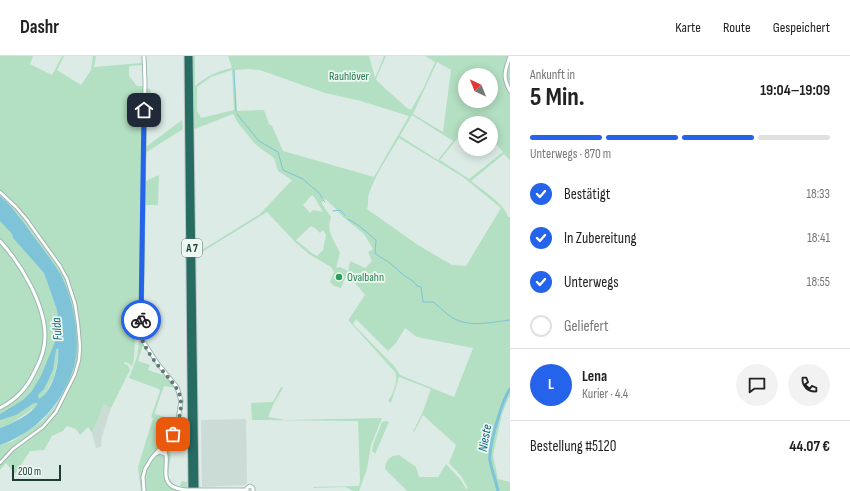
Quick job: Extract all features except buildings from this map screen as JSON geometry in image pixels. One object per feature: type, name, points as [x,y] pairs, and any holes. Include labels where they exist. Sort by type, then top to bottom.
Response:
[{"type":"highway","name":"A 7","points":[[186,56],[189,491]]},
{"type":"highway","name":"A 7","points":[[190,56],[198,491]]},
{"type":"main road","points":[[144,56],[145,82],[141,334],[143,341],[160,367],[176,387],[181,401],[176,428],[172,436],[154,455],[144,472],[144,491]]},
{"type":"main road","points":[[510,56],[504,78],[510,91]]},
{"type":"main road","points":[[0,241],[16,262],[38,302],[43,318],[45,336],[43,356],[29,384],[17,397],[0,408]]},
{"type":"main road","points":[[162,447],[166,455],[165,472],[167,480],[174,487],[189,491],[198,491],[247,490],[247,487],[251,486],[253,491]]},
{"type":"main road","points":[[154,455],[159,452],[166,455]]},
{"type":"street","points":[[0,192],[16,207],[60,266],[67,279],[75,304],[80,346],[79,360],[75,374],[52,418],[34,434],[13,449],[0,463]]},
{"type":"shaded area","points":[[104,404],[111,408],[102,436],[101,447],[96,448],[92,433]]},
{"type":"shaded area","points":[[246,419],[247,483],[245,485],[202,487],[201,420]]},
{"type":"green space","points":[[0,56],[33,56],[30,64],[52,75],[62,56],[64,56],[57,70],[81,85],[91,70],[93,56],[96,56],[94,67],[142,63],[143,65],[129,66],[129,76],[137,86],[143,86],[151,90],[151,115],[147,119],[146,147],[182,120],[183,129],[142,155],[139,323],[136,334],[132,367],[130,364],[125,362],[124,364],[128,365],[130,370],[111,408],[104,404],[92,433],[88,427],[80,435],[76,429],[67,426],[63,431],[52,436],[44,450],[30,451],[15,474],[6,463],[0,470],[0,445],[13,441],[36,425],[43,420],[55,406],[65,389],[76,358],[76,341],[75,321],[54,264],[16,212],[0,196]]},
{"type":"green space","name":"Rauhlöver","points":[[193,56],[195,56],[195,86],[212,74],[232,68],[228,56],[369,56],[375,78],[384,56],[386,56],[376,79],[411,110],[424,87],[435,62],[425,56],[510,56],[510,160],[504,154],[471,181],[498,202],[508,217],[510,217],[510,397],[502,414],[493,455],[498,479],[510,482],[510,491],[407,491],[385,469],[386,463],[389,459],[393,456],[399,455],[416,467],[419,477],[438,477],[446,464],[461,480],[466,489],[468,488],[461,476],[449,463],[456,445],[423,415],[414,432],[413,431],[422,414],[431,389],[399,377],[391,403],[388,401],[396,383],[395,372],[349,321],[365,295],[348,274],[350,261],[365,268],[372,261],[368,252],[373,249],[364,234],[342,216],[325,199],[322,204],[331,217],[329,227],[330,231],[340,253],[336,268],[340,267],[348,271],[341,288],[334,286],[330,282],[334,272],[331,267],[309,254],[295,242],[267,212],[197,255],[197,253],[260,214],[292,180],[278,171],[274,158],[256,145],[238,123],[233,114],[195,129],[193,125]],"holes":[[[437,62],[451,70],[443,132],[413,114]],[[249,69],[260,70],[325,93],[361,101],[409,116],[374,177],[283,151],[272,126],[269,124],[264,110],[237,111],[234,70]],[[232,70],[234,110],[201,118],[197,111],[197,87],[211,77]],[[412,115],[453,141],[438,160],[400,136]],[[399,138],[463,177],[501,208],[466,266],[452,265],[418,245],[367,209],[373,184]],[[312,195],[323,212],[313,210],[310,213],[303,205]],[[311,226],[320,233],[323,230],[326,235],[323,250],[317,256],[296,240]],[[356,319],[388,351],[396,343],[405,328],[417,337],[473,348],[454,397],[400,375],[394,366],[353,324]]]},
{"type":"green space","points":[[159,175],[158,205],[145,205],[146,181]]},
{"type":"green space","points":[[0,221],[44,273],[57,310],[60,337],[58,347],[59,354],[54,377],[47,391],[37,406],[12,423],[0,428]]},
{"type":"green space","points":[[139,340],[143,345],[138,361],[150,365],[148,370],[166,376],[176,388],[164,386],[155,414],[176,420],[170,433],[175,437],[169,447],[171,455],[168,476],[175,486],[179,487],[182,481],[187,482],[187,491],[141,491],[138,467],[153,418],[151,417],[160,391],[159,389],[129,378],[137,357]]},
{"type":"green space","points":[[281,387],[283,388],[268,417],[285,420],[382,418],[371,445],[367,469],[359,491],[353,491],[346,487],[313,488],[359,486],[358,421],[252,420],[251,403],[273,402]]},
{"type":"green space","points":[[382,422],[389,422],[375,454],[372,451],[373,445]]},
{"type":"water","points":[[0,196],[19,216],[61,275],[72,305],[76,326],[77,348],[75,363],[70,377],[62,394],[50,411],[36,425],[19,437],[0,445],[0,428],[27,415],[38,403],[34,403],[16,415],[0,420],[0,414],[23,400],[32,391],[41,376],[59,332],[57,310],[44,273],[0,221]],"holes":[[[58,348],[57,368],[52,383],[44,395],[39,399],[38,395],[44,389],[53,370],[56,350]]]},
{"type":"waterway","points":[[234,70],[236,111]]},
{"type":"waterway","points":[[237,114],[259,141],[278,152],[283,170],[303,179],[320,194],[322,198]]},
{"type":"waterway","points":[[333,211],[340,210],[345,215]]},
{"type":"waterway","points":[[348,219],[376,240],[375,253],[390,263],[417,286],[421,287],[423,302],[433,302],[448,315],[467,323],[481,324],[510,320]]},
{"type":"waterway","name":"Nieste","points":[[498,491],[490,461],[491,446],[496,424],[503,403],[510,389]]},
{"type":"way so far","points":[[141,320],[141,338],[160,367],[175,384],[180,394],[181,407],[173,434]]},
{"type":"place","name":"Ovalbahn","points":[[339,277]]},
{"type":"route","points":[[141,320],[144,110]]},
{"type":"water label","name":"Fulda","points":[[57,329]]}]
